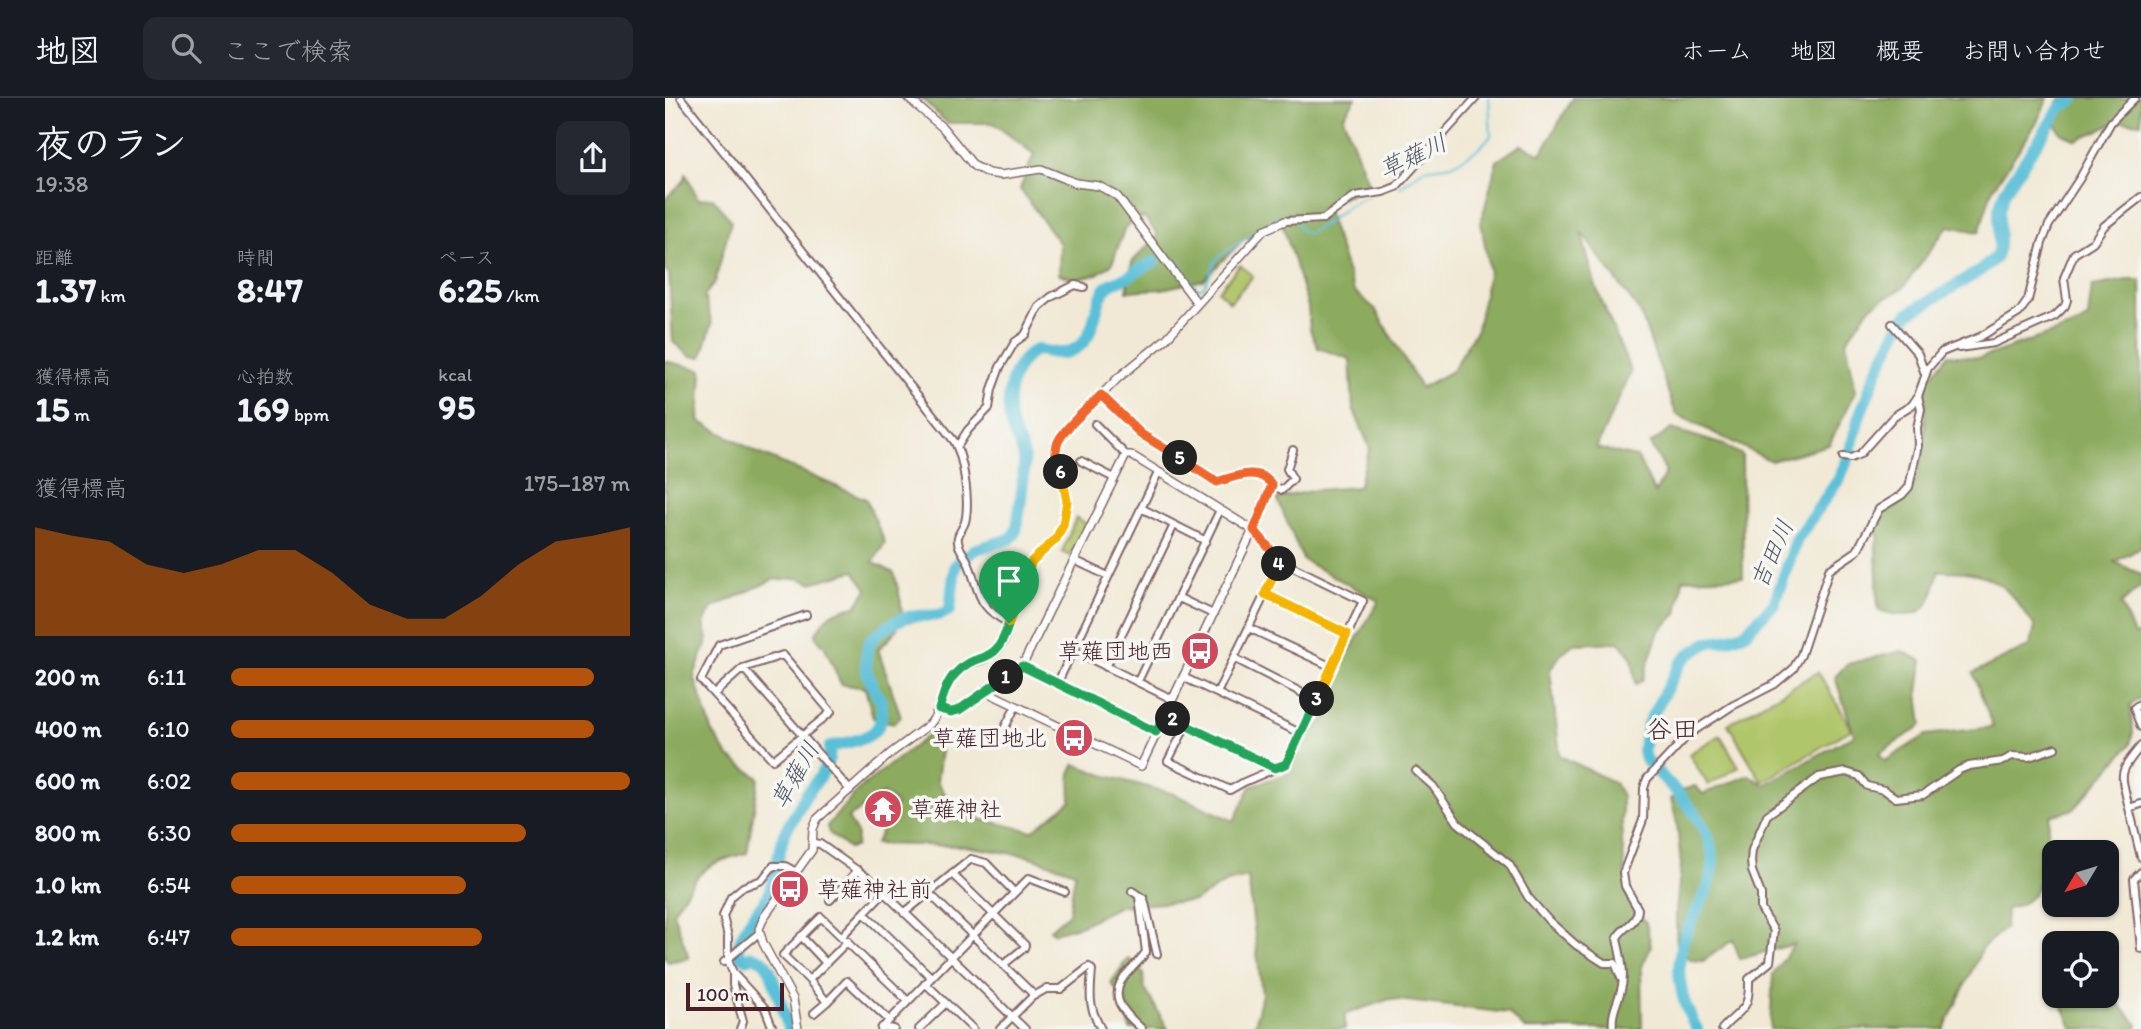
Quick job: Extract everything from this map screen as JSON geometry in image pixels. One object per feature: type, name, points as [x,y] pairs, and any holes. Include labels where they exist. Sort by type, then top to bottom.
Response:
[{"type":"street","points":[[681,98],[957,447],[967,492],[965,524],[958,537],[963,554],[968,561],[978,598],[983,606],[1009,623]]},
{"type":"street","points":[[908,98],[943,128],[974,166],[988,173],[1001,175],[1041,169],[1076,183],[1099,186],[1117,196],[1197,303]]},
{"type":"street","points":[[726,961],[759,933],[764,917],[812,850],[813,829],[817,819],[891,753],[930,724],[955,674],[966,665],[997,651],[1004,641],[1032,561],[1056,539],[1063,525],[1067,501],[1065,481],[1056,454],[1057,444],[1066,431],[1118,378],[1153,351],[1264,230],[1285,221],[1323,219],[1355,196],[1396,187],[1476,98]]},
{"type":"street","points":[[1843,457],[1851,458],[1860,454],[1894,416],[1912,405],[1925,374],[1937,356],[1980,337],[2019,313],[2028,300],[2049,225],[2080,178],[2111,122],[2135,98]]},
{"type":"street","points":[[1954,348],[1994,344],[2055,317],[2067,300],[2064,278],[2074,254],[2093,242],[2104,226],[2141,197]]},
{"type":"street","points":[[957,447],[968,430],[989,408],[1000,367],[1015,342],[1025,335],[1039,307],[1051,297],[1075,285],[1084,288]]},
{"type":"street","points":[[1892,324],[1918,354],[1925,374]]},
{"type":"street","points":[[1101,395],[1141,434],[1217,482],[1255,474],[1267,478],[1272,485],[1282,490],[1293,478],[1287,469],[1293,450]]},
{"type":"street","points":[[1613,1029],[1612,1014],[1623,979],[1617,938],[1634,922],[1638,909],[1625,886],[1623,873],[1643,820],[1644,788],[1647,779],[1689,734],[1721,712],[1783,680],[1793,669],[1801,655],[1829,570],[1857,551],[1879,509],[1902,495],[1909,486],[1921,416],[1918,396]]},
{"type":"street","points":[[1095,424],[1126,456]]},
{"type":"street","points":[[1126,456],[1131,455],[1254,530],[1280,561],[1363,601],[1286,764],[1230,790],[1168,761],[1186,726]]},
{"type":"street","points":[[939,709],[951,712],[959,710],[1022,666],[1126,456]]},
{"type":"street","points":[[1081,461],[1114,478]]},
{"type":"street","points":[[1057,684],[1158,473]]},
{"type":"street","points":[[985,691],[1141,766],[1254,530],[1272,485]]},
{"type":"street","points":[[1141,508],[1206,541]]},
{"type":"street","points":[[1138,681],[1220,510]]},
{"type":"street","points":[[1106,667],[1174,525]]},
{"type":"street","points":[[1074,560],[1108,576]]},
{"type":"street","points":[[1217,693],[1280,561]]},
{"type":"street","points":[[1265,594],[1347,634]]},
{"type":"street","points":[[1179,598],[1213,614]]},
{"type":"street","points":[[714,694],[743,668],[782,655],[831,712],[773,760],[701,680],[719,645],[806,615]]},
{"type":"street","points":[[1249,628],[1332,667]]},
{"type":"street","points":[[1073,650],[1173,699]]},
{"type":"street","points":[[1234,658],[1316,700]]},
{"type":"street","points":[[1022,666],[1156,732]]},
{"type":"street","points":[[743,668],[850,790]]},
{"type":"street","points":[[1183,677],[1300,733]]},
{"type":"street","points":[[2141,703],[2134,708],[2141,727]]},
{"type":"street","points":[[1004,729],[1016,706]]},
{"type":"street","points":[[1165,715],[1275,768]]},
{"type":"street","points":[[2141,746],[2123,766],[2122,777],[2141,857]]},
{"type":"street","points":[[1722,1029],[1742,1012],[1749,994],[1749,979],[1770,962],[1775,931],[1761,909],[1761,894],[1751,861],[1752,850],[1767,815],[1819,777],[1846,772],[1859,776],[1867,786],[1884,790],[1896,797],[1907,798],[1923,795],[1969,766],[2003,761],[2012,755],[2029,757],[2055,748]]},
{"type":"street","points":[[1416,771],[1433,786],[1458,824],[1509,864],[1528,897],[1549,921],[1576,945],[1604,963],[1615,963],[1623,979]]},
{"type":"street","points":[[2129,808],[2141,804]]},
{"type":"street","points":[[813,843],[820,844],[858,870],[1024,1029]]},
{"type":"street","points":[[904,913],[971,859],[986,863],[1014,892]]},
{"type":"street","points":[[773,1029],[765,1008],[733,973],[726,961],[728,937],[723,916],[731,897],[743,887],[762,880],[773,866],[785,866],[796,872]]},
{"type":"street","points":[[830,900],[858,870]]},
{"type":"street","points":[[2141,872],[2134,879],[2141,949]]},
{"type":"street","points":[[951,873],[1025,945],[1003,965]]},
{"type":"street","points":[[882,1028],[1029,878],[1065,892]]},
{"type":"street","points":[[1132,891],[1145,899],[1157,954]]},
{"type":"street","points":[[842,936],[883,893]]},
{"type":"street","points":[[929,893],[1032,993],[1032,997]]},
{"type":"street","points":[[1139,897],[1146,952],[1125,976],[1118,989],[1117,1000],[1120,1007],[1142,1029]]},
{"type":"street","points":[[864,913],[931,977]]},
{"type":"street","points":[[827,1002],[783,955],[821,917],[908,1001]]},
{"type":"street","points":[[759,933],[791,993],[798,1029]]},
{"type":"street","points":[[801,936],[827,963]]},
{"type":"street","points":[[809,980],[848,942]]},
{"type":"street","points":[[1000,1029],[1032,997],[1046,989],[1061,989],[1089,967],[1092,970],[1089,999],[1101,1029]]},
{"type":"street","points":[[733,973],[733,985],[743,1021],[740,1029]]},
{"type":"street","points":[[814,1013],[847,981],[889,1020]]},
{"type":"street","points":[[925,983],[973,1029]]},
{"type":"street","points":[[919,1029],[946,1003]]},
{"type":"street","points":[[882,1028],[894,1029]]},
{"type":"green space","points":[[921,98],[1356,98],[1343,117],[1369,185],[1325,205],[1354,291],[1375,309],[1421,388],[1452,371],[1477,329],[1489,270],[1481,222],[1497,161],[1521,145],[1541,154],[1573,98],[2048,98],[2037,122],[1992,190],[1979,232],[1948,226],[1903,288],[1871,306],[1846,341],[1856,391],[1829,445],[1771,461],[1676,414],[1640,312],[1581,232],[1596,287],[1631,372],[1596,448],[1637,457],[1655,493],[1666,471],[1650,444],[1672,429],[1724,445],[1742,455],[1743,577],[1683,579],[1677,614],[1659,631],[1642,681],[1636,684],[1632,658],[1619,642],[1573,644],[1561,654],[1550,670],[1560,756],[1615,783],[1622,796],[1622,842],[1628,899],[1646,923],[1651,947],[1641,968],[1642,1029],[1525,1029],[1508,1013],[1390,999],[1345,1014],[1345,1029],[1254,1029],[1262,994],[1248,877],[1227,882],[1195,901],[1119,906],[1082,925],[1054,933],[1050,929],[1069,913],[1075,872],[1028,856],[963,846],[875,844],[896,804],[884,793],[848,818],[857,834],[856,846],[849,849],[829,833],[827,826],[860,788],[930,734],[941,751],[937,781],[953,806],[975,818],[1032,831],[1071,801],[1070,773],[1075,764],[1103,775],[1174,794],[1234,821],[1251,786],[1292,772],[1299,746],[1328,716],[1347,655],[1379,601],[1303,560],[1277,498],[1317,490],[1358,487],[1370,448],[1353,408],[1350,359],[1318,348],[1310,330],[1308,307],[1282,215],[1249,239],[1244,239],[1203,280],[1162,289],[1127,291],[1132,262],[1158,235],[1144,217],[1125,227],[1112,264],[1097,274],[1075,279],[1059,274],[1060,244],[1020,189],[1034,154],[993,123],[947,123]]},
{"type":"green space","points":[[2062,98],[2141,98],[2141,123],[2120,121],[2076,140],[2061,133],[2053,120],[2057,103]]},
{"type":"green space","points":[[686,174],[698,199],[713,198],[731,221],[715,282],[704,296],[712,323],[702,357],[690,356],[673,342],[669,273],[665,271],[665,199],[684,181]]},
{"type":"green space","points":[[1240,265],[1253,276],[1230,302],[1218,291]]},
{"type":"green space","points":[[2141,280],[2141,548],[2114,562],[2141,574],[2141,586],[2121,604],[2134,635],[2141,634],[2141,697],[2130,705],[2133,732],[2130,745],[2074,809],[2050,816],[2047,840],[2042,840],[2042,869],[2035,891],[2025,902],[2006,909],[2005,928],[1983,947],[1944,1029],[1770,1029],[1773,974],[1794,944],[1740,959],[1733,940],[1703,961],[1691,960],[1677,948],[1676,911],[1681,865],[1677,823],[1671,799],[1680,791],[1695,786],[1703,794],[1749,775],[1764,785],[1854,735],[1835,677],[1847,664],[1902,651],[1922,661],[1918,693],[1922,725],[1879,754],[1885,761],[1926,735],[1993,727],[1973,673],[2030,646],[2035,627],[2015,600],[1996,582],[1973,573],[1957,571],[1938,571],[1932,596],[1921,610],[1913,614],[1892,614],[1878,610],[1876,545],[1879,537],[1873,529],[1875,518],[1902,500],[1916,478],[1924,446],[1925,384],[1948,355],[1980,358],[2079,324],[2088,318],[2092,286]]},
{"type":"green space","points":[[665,361],[702,370],[699,421],[756,452],[866,499],[885,543],[873,562],[894,573],[901,606],[901,615],[895,631],[878,649],[901,717],[893,723],[873,718],[865,688],[841,684],[825,647],[815,635],[831,614],[856,606],[867,589],[854,571],[811,583],[798,578],[772,580],[712,608],[704,623],[708,639],[694,676],[712,731],[729,757],[759,778],[747,853],[710,866],[689,888],[673,912],[689,958],[668,962],[665,958]]},
{"type":"green space","points":[[1076,518],[1087,524],[1070,556],[1062,552]]},
{"type":"green space","points":[[1818,672],[1852,729],[1762,782],[1728,724]]},
{"type":"green space","points":[[1720,735],[1739,767],[1708,785],[1689,754]]},
{"type":"green space","points":[[1128,958],[1143,972],[1144,987],[1168,1029],[1130,1029],[1126,1002],[1111,983]]},
{"type":"green space","points":[[2119,1004],[2138,1025],[2137,1029],[2073,1029],[2063,1008],[2119,1008]]},
{"type":"waterway","name":"草薙川","points":[[1400,187],[1424,169],[1452,165],[1478,149],[1491,136],[1489,98]]},
{"type":"waterway","name":"吉田川","points":[[1697,1029],[1682,993],[1680,955],[1687,931],[1711,880],[1713,855],[1702,825],[1690,807],[1645,759],[1643,750],[1648,723],[1680,664],[1688,655],[1709,642],[1744,634],[1774,604],[1797,539],[1839,479],[1877,371],[1901,323],[1909,313],[1980,271],[1996,257],[1999,247],[1999,209],[2005,191],[2060,108],[2074,98]]},
{"type":"waterway","name":"草薙川","points":[[1297,223],[1306,234],[1352,204],[1368,197]]},
{"type":"waterway","name":"草薙川","points":[[1168,261],[1179,261],[1197,289],[1204,287],[1217,258],[1278,217],[1294,214],[1295,217]]},
{"type":"waterway","name":"草薙川","points":[[1154,262],[1162,262]]},
{"type":"waterway","name":"草薙川","points":[[789,1029],[770,970],[764,961],[752,956],[747,959],[740,955],[738,946],[749,922],[769,895],[784,834],[806,795],[822,774],[829,758],[830,747],[869,736],[880,724],[881,701],[869,679],[866,665],[870,641],[902,619],[937,615],[950,610],[955,566],[974,550],[1013,536],[1019,516],[1024,463],[1013,432],[1009,395],[1020,364],[1036,350],[1060,353],[1078,347],[1090,332],[1102,295],[1108,286],[1154,262]]},
{"type":"place","name":"草薙団地西","points":[[1200,651]]},
{"type":"place","name":"草薙団地北","points":[[1074,738]]},
{"type":"place","name":"草薙神社","points":[[883,809]]},
{"type":"place","name":"草薙神社前","points":[[790,889]]},
{"type":"district","name":"谷田","points":[[1672,729]]},
{"type":"route","points":[[1101,395],[1141,434],[1217,482],[1246,474],[1267,478],[1272,485],[1254,530],[1280,561],[1265,594],[1347,634],[1286,764],[1275,768],[1165,715],[1156,732],[1022,666],[959,710],[946,712],[939,709],[945,690],[955,674],[966,665],[997,651],[1004,641],[1009,623],[1032,561],[1056,539],[1063,525],[1067,501],[1065,481],[1056,454],[1057,444],[1060,437],[1101,395]]}]
